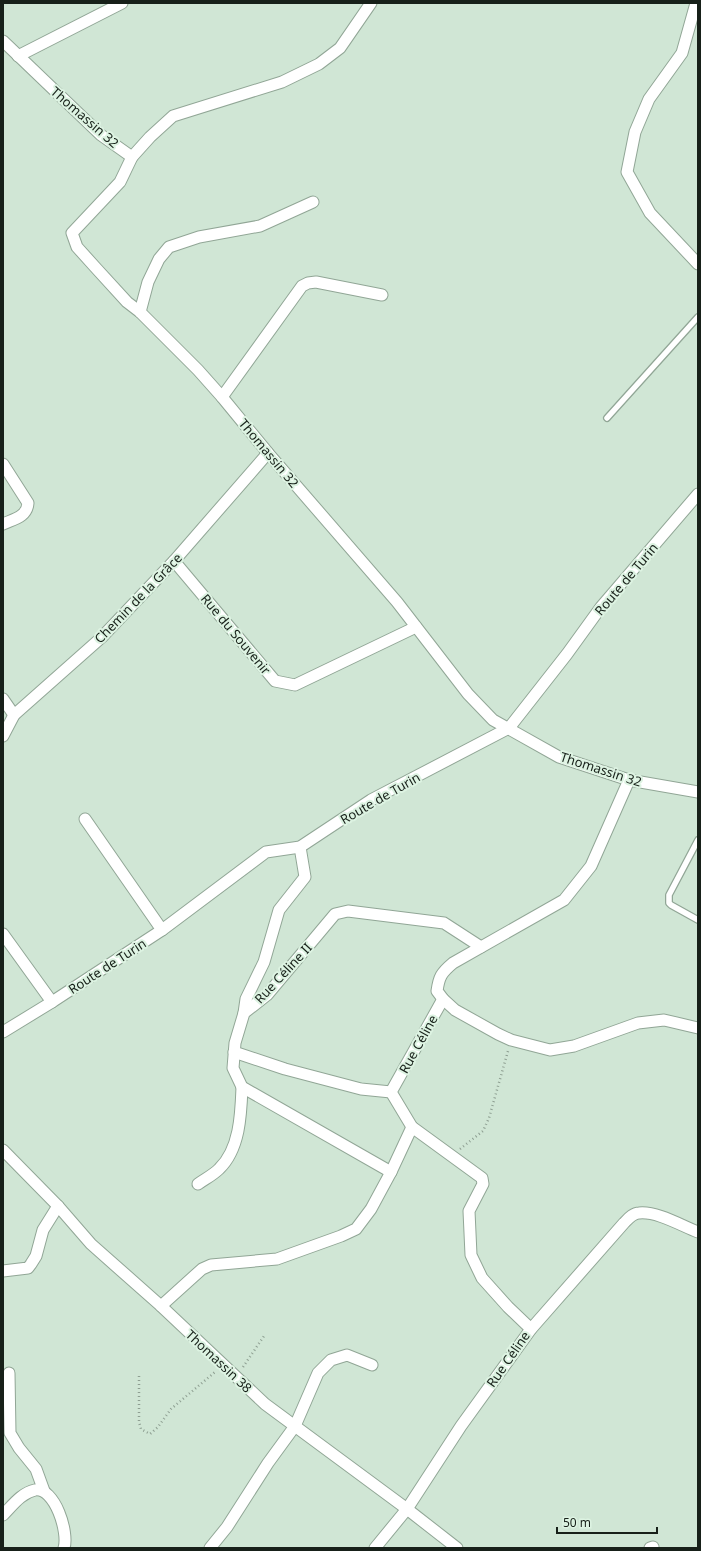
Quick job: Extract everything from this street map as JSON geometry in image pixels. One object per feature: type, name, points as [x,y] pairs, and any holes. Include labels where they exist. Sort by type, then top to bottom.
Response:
[{"type":"street","points":[[18,56],[122,3]]},
{"type":"street","points":[[132,157],[150,137],[174,116],[282,82],[319,64],[340,48],[371,3]]},
{"type":"street","points":[[696,3],[682,53],[649,99],[635,132],[627,172],[650,213],[698,264]]},
{"type":"street","name":"Thomassin 32","points":[[3,41],[101,135],[132,157],[120,182],[72,233],[77,247],[127,302],[140,312],[198,370],[222,397],[268,453],[398,602],[468,694],[493,720],[559,757],[629,780],[698,792]]},
{"type":"street","points":[[140,312],[148,282],[159,259],[170,247],[199,237],[260,226],[313,202]]},
{"type":"street","points":[[222,397],[302,286],[308,283],[316,282],[382,295]]},
{"type":"street","name":"Chemin de la Grâce","points":[[3,736],[14,715],[102,637],[174,561],[268,453]]},
{"type":"street","points":[[3,464],[28,502],[28,510],[24,514],[3,524]]},
{"type":"street","name":"Route de Turin","points":[[3,1032],[52,1002],[162,930],[266,852],[300,847],[371,800],[509,728],[567,654],[601,607],[698,494]]},
{"type":"street","name":"Rue du Souvenir","points":[[174,561],[276,681],[283,684],[294,685],[416,627]]},
{"type":"street","points":[[3,699],[14,715]]},
{"type":"street","name":"Rue Céline","points":[[629,780],[591,866],[564,900],[452,963],[442,971],[437,991],[455,1010],[478,1024],[511,1040],[550,1050],[574,1046],[638,1023],[664,1020],[698,1028]]},
{"type":"street","points":[[85,819],[162,930]]},
{"type":"street","points":[[244,1013],[246,999],[264,962],[278,910],[305,877],[300,847]]},
{"type":"street","name":"Rue Céline II","points":[[242,1086],[233,1068],[235,1043],[244,1013],[267,995],[336,914],[348,911],[444,923],[481,947]]},
{"type":"street","points":[[3,934],[52,1002]]},
{"type":"street","name":"Rue Céline","points":[[375,1548],[407,1509],[461,1426],[531,1329],[508,1307],[482,1278],[471,1255],[469,1210],[483,1184],[482,1178],[412,1126],[391,1092],[443,999]]},
{"type":"street","points":[[234,1052],[285,1069],[361,1089],[391,1092]]},
{"type":"street","points":[[198,1184],[219,1169],[228,1157],[237,1136],[241,1120],[242,1086],[391,1172]]},
{"type":"street","points":[[161,1306],[202,1269],[211,1265],[277,1259],[341,1236],[356,1229],[371,1209],[391,1172],[412,1126]]},
{"type":"street","name":"Thomassin 38","points":[[3,1150],[58,1206],[91,1244],[161,1306],[265,1404],[457,1548]]},
{"type":"street","points":[[3,1271],[28,1268],[36,1256],[43,1230],[58,1206]]},
{"type":"street","points":[[531,1329],[624,1223],[632,1216],[639,1212],[657,1215],[698,1232]]},
{"type":"street","points":[[210,1548],[227,1527],[268,1463],[296,1426],[318,1373],[331,1360],[347,1355],[372,1365]]},
{"type":"street","points":[[9,1373],[10,1433],[19,1448],[36,1469],[44,1491],[54,1502],[62,1521],[66,1542],[64,1548]]},
{"type":"street","points":[[3,1515],[23,1495],[35,1490],[44,1491]]},
{"type":"lane","points":[[607,418],[698,317]]},
{"type":"lane","points":[[698,840],[669,895],[671,905],[698,920]]},
{"type":"path","points":[[451,1155],[472,1141],[483,1131],[489,1118],[511,1040]]},
{"type":"path","points":[[236,1377],[264,1336]]},
{"type":"path","points":[[139,1376],[139,1422],[141,1429],[150,1434],[158,1427],[171,1409],[223,1365]]}]
